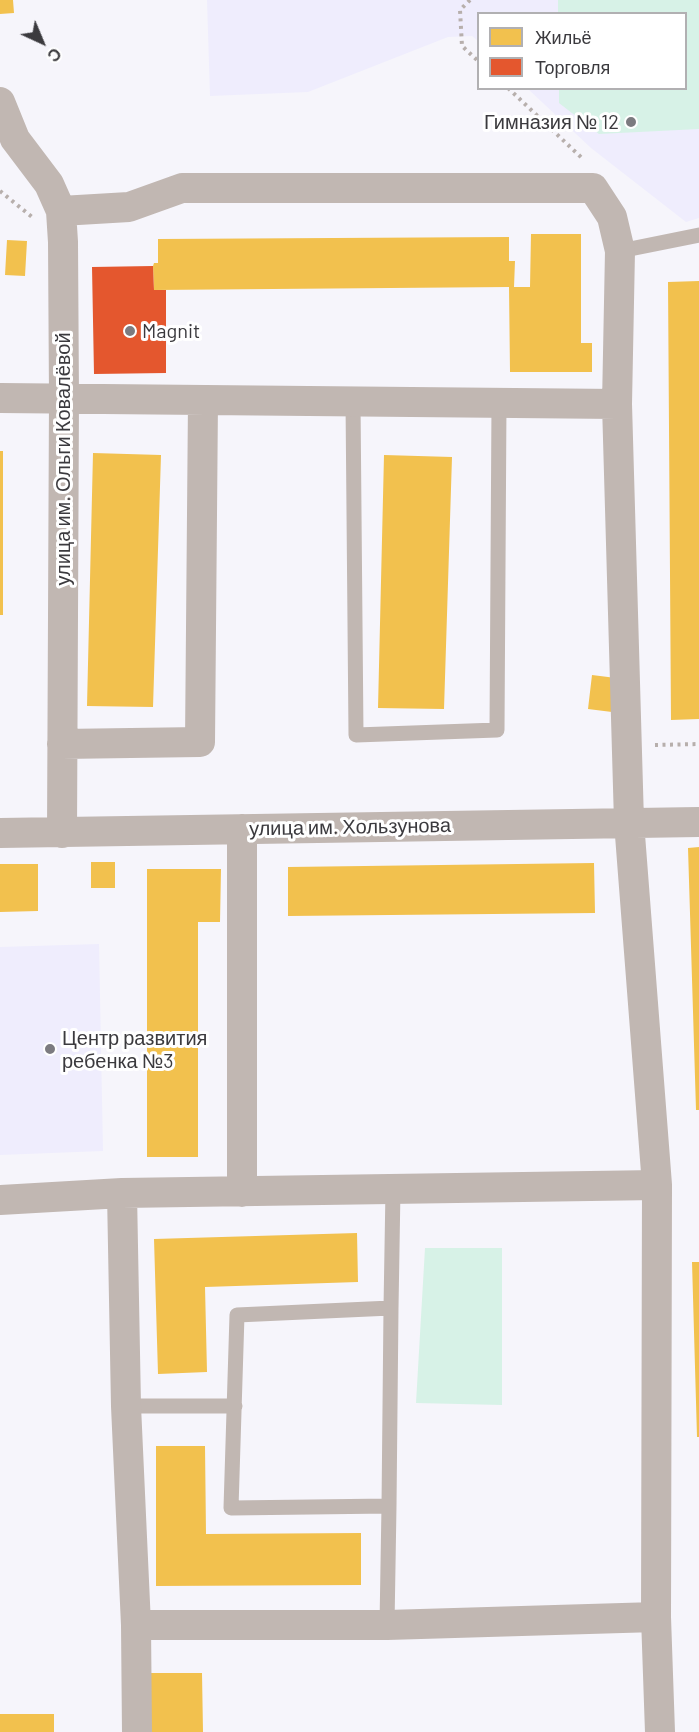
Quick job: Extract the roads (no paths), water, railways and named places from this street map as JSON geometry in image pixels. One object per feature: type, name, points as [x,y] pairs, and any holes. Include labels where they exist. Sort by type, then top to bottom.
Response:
[{"type":"street","name":"улица им. Ольги Ковалёвой","points":[[0,102],[15,139],[49,184],[61,211],[64,398],[62,833]]},
{"type":"street","points":[[61,211],[129,207],[183,188],[593,188],[612,218],[620,251],[617,404],[629,822],[657,1185],[656,1617],[660,1732]]},
{"type":"street","points":[[0,398],[617,404]]},
{"type":"street","points":[[62,744],[200,742],[203,400]]},
{"type":"street","name":"улица им. Хользунова","points":[[0,832],[62,833],[699,822]]},
{"type":"street","points":[[242,830],[242,1192]]},
{"type":"street","points":[[0,1200],[122,1194],[657,1185]]},
{"type":"street","points":[[122,1194],[126,1406],[136,1624],[137,1732]]},
{"type":"street","points":[[136,1624],[387,1625],[656,1617]]},
{"type":"lane","points":[[620,251],[699,235]]},
{"type":"lane","points":[[353,401],[356,735],[497,730],[499,402]]},
{"type":"lane","points":[[387,1625],[393,1189]]},
{"type":"lane","points":[[389,1506],[231,1508],[237,1315],[391,1308]]},
{"type":"lane","points":[[126,1406],[234,1406]]},
{"type":"place","name":"Гимназия № 12","points":[[631,122]]},
{"type":"place","name":"Magnit","points":[[130,331]]},
{"type":"place","name":"Центр развития ребенка №3","points":[[50,1049]]}]
